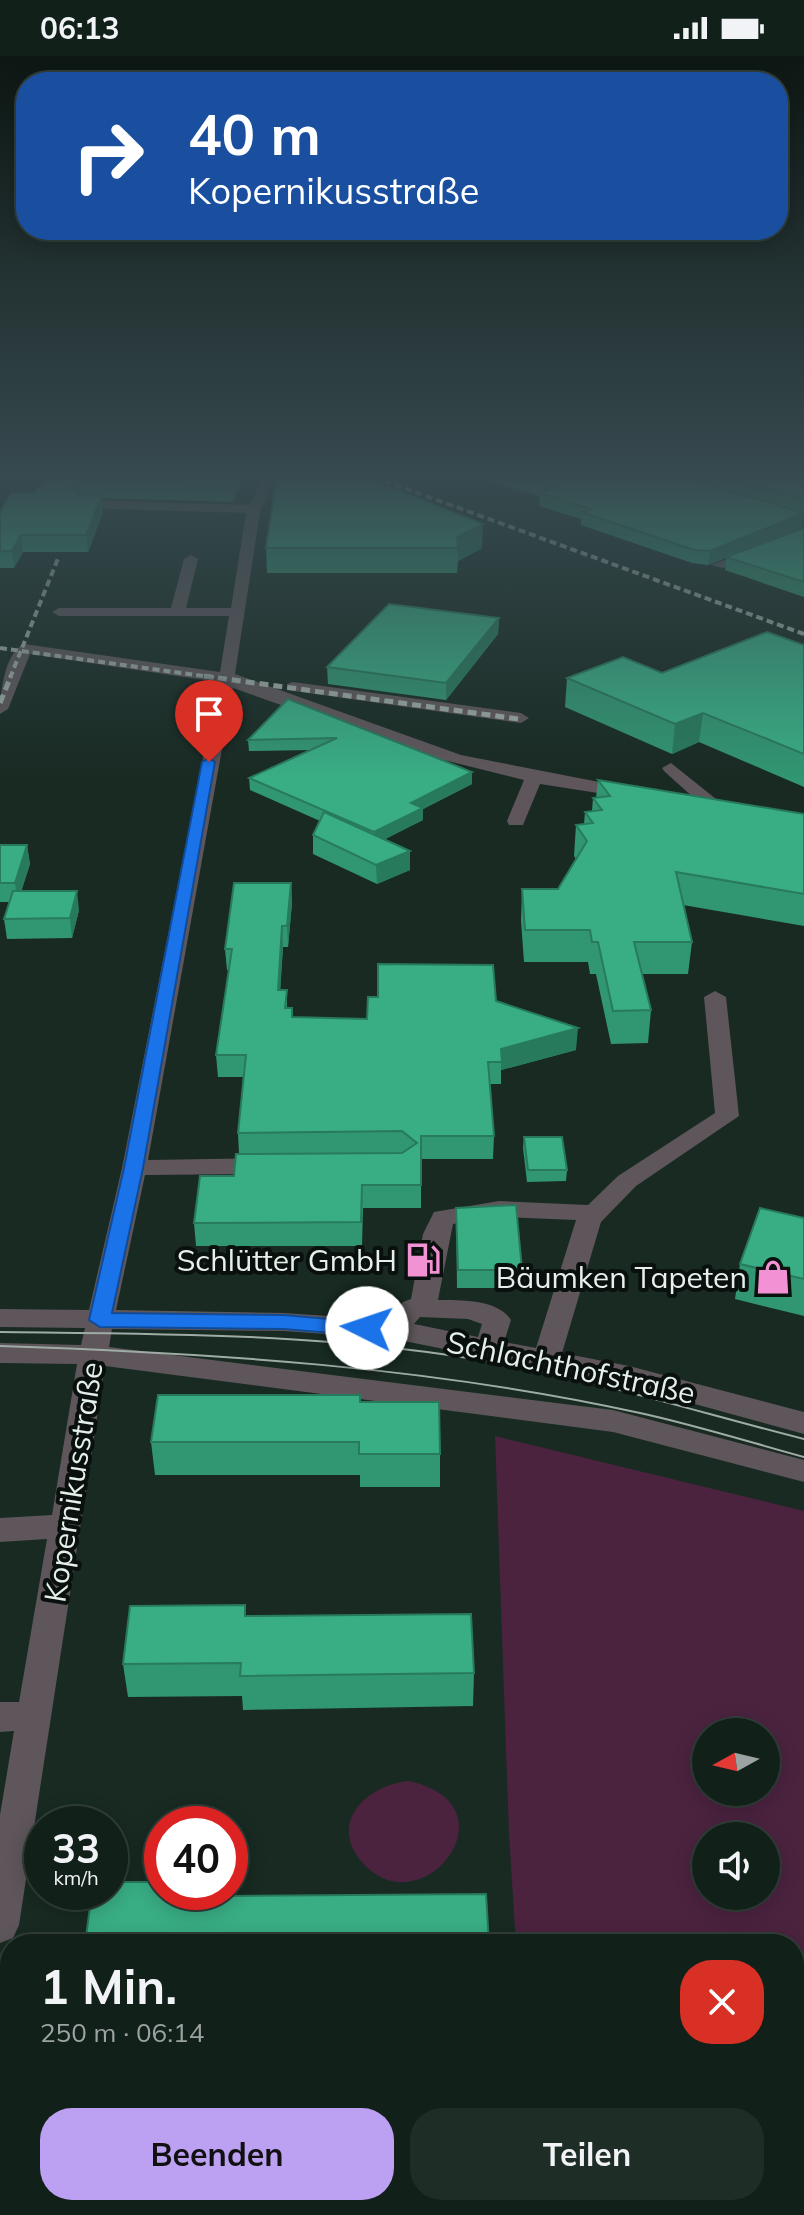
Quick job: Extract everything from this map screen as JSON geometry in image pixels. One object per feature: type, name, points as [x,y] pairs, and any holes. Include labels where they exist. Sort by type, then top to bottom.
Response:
[{"type":"street","points":[[177,612],[186,578]]},
{"type":"street","name":"Kopernikusstraße","points":[[0,1925],[93,1355],[134,1168],[244,578]]},
{"type":"street","points":[[59,612],[238,612]]},
{"type":"street","points":[[0,709],[24,649],[225,680],[521,718]]},
{"type":"street","points":[[225,680],[314,706],[430,751],[534,777],[649,795]]},
{"type":"street","points":[[671,768],[718,804],[679,799]]},
{"type":"street","points":[[516,821],[534,777]]},
{"type":"street","points":[[546,1359],[589,1219],[627,1181],[727,1116],[715,997]]},
{"type":"street","points":[[134,1168],[297,1166]]},
{"type":"street","points":[[423,1307],[436,1234],[443,1218],[464,1212],[536,1207],[594,1214]]},
{"type":"street","points":[[394,1330],[413,1308],[471,1310],[497,1320],[488,1347]]},
{"type":"street","name":"Schlachthofstraße","points":[[0,1318],[284,1322],[394,1330],[629,1376],[804,1423]]},
{"type":"street","name":"Schlachthofstraße","points":[[0,1353],[93,1355],[613,1421],[804,1471]]},
{"type":"street","points":[[0,1530],[65,1526]]},
{"type":"street","points":[[0,1717],[34,1716]]},
{"type":"shaded area","points":[[495,1436],[804,1511],[804,1934],[515,1934]]},
{"type":"shaded area","points":[[408,1781],[441,1794],[456,1813],[458,1835],[449,1856],[432,1873],[409,1882],[385,1879],[361,1861],[352,1846],[349,1832],[351,1819],[367,1798],[393,1784]]},
{"type":"building","points":[[389,604],[499,618],[446,683],[327,667]]},
{"type":"building","points":[[767,632],[804,645],[804,754],[703,713],[675,724],[567,678],[623,657],[662,673]]},
{"type":"building","points":[[288,699],[472,772],[411,803],[423,808],[374,832],[249,778],[337,738],[248,740]]},
{"type":"building","points":[[598,780],[804,814],[804,894],[676,872],[692,942],[634,942],[651,1010],[613,1011],[598,942],[592,942],[590,930],[525,930],[522,889],[558,889],[587,841],[576,825],[593,823],[585,812],[602,810],[593,798],[610,796]]},
{"type":"building","points":[[324,812],[410,851],[376,865],[313,835]]},
{"type":"building","points":[[0,845],[27,845],[15,883],[0,883]]},
{"type":"building","points":[[234,883],[291,883],[287,926],[282,926],[278,990],[287,990],[285,1008],[292,1008],[292,1017],[367,1019],[368,997],[378,997],[378,964],[493,965],[496,1001],[578,1028],[501,1049],[502,1062],[488,1062],[494,1136],[421,1136],[421,1185],[362,1185],[361,1222],[194,1223],[200,1176],[234,1176],[236,1154],[402,1153],[417,1143],[402,1131],[238,1133],[246,1055],[216,1055],[232,949],[225,949]]},
{"type":"building","points":[[13,891],[77,891],[70,918],[4,919]]},
{"type":"building","points":[[524,1137],[562,1137],[567,1170],[528,1170]]},
{"type":"building","points":[[516,1205],[522,1270],[458,1270],[456,1208]]},
{"type":"building","points":[[760,1208],[804,1218],[804,1279],[740,1264]]},
{"type":"building","points":[[158,1395],[360,1395],[360,1402],[439,1402],[440,1454],[359,1454],[359,1442],[151,1442]]},
{"type":"building","points":[[245,1605],[245,1616],[471,1614],[474,1673],[240,1676],[241,1663],[123,1664],[130,1606]]},
{"type":"building","points":[[128,1882],[144,1882],[144,1910],[248,1910],[248,1896],[486,1894],[488,1934],[86,1934],[90,1910],[128,1910]]},
{"type":"tram line","points":[[0,1332],[252,1337],[441,1354],[578,1380],[804,1439]]},
{"type":"tram line","points":[[0,1346],[241,1358],[482,1384],[640,1413],[804,1457]]},
{"type":"railway","points":[[21,651],[50,578]]},
{"type":"railway","points":[[650,578],[804,634]]},
{"type":"railway","points":[[0,648],[21,651]]},
{"type":"railway","points":[[10,678],[21,651]]},
{"type":"railway","points":[[21,651],[218,678]]},
{"type":"railway","points":[[0,703],[11,676]]},
{"type":"railway","points":[[204,676],[519,719]]},
{"type":"place","name":"Schlütter GmbH","points":[[423,1260]]},
{"type":"place","name":"Bäumken Tapeten","points":[[773,1277]]},
{"type":"route","points":[[209,762],[134,1168],[100,1320],[284,1322],[367,1328]]}]
